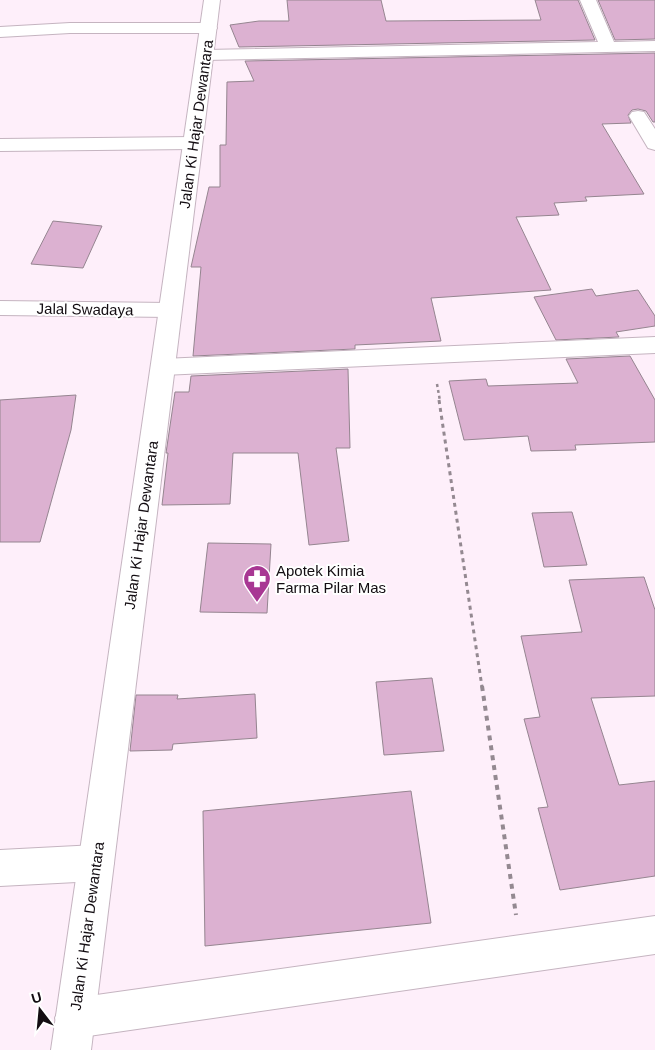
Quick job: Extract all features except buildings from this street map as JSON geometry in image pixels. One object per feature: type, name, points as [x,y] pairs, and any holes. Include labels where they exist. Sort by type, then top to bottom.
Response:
[{"type":"street","name":"Jalan Ki Hajar Dewantara","points":[[73,1034],[212,0]]},
{"type":"street","points":[[588,0],[608,47]]},
{"type":"street","points":[[0,32],[70,28],[208,28]]},
{"type":"street","points":[[205,55],[655,46]]},
{"type":"street","points":[[638,116],[655,144]]},
{"type":"street","points":[[0,145],[193,143]]},
{"type":"street","name":"Jalal Swadaya","points":[[0,308],[170,310]]},
{"type":"street","points":[[163,368],[655,345]]},
{"type":"street","points":[[0,868],[96,863]]},
{"type":"street","points":[[73,1034],[521,953],[655,935]]},
{"type":"path","points":[[433,356],[521,953]]},
{"type":"place","name":"Apotek Kimia Farma Pilar Mas","points":[[257,603]]}]
